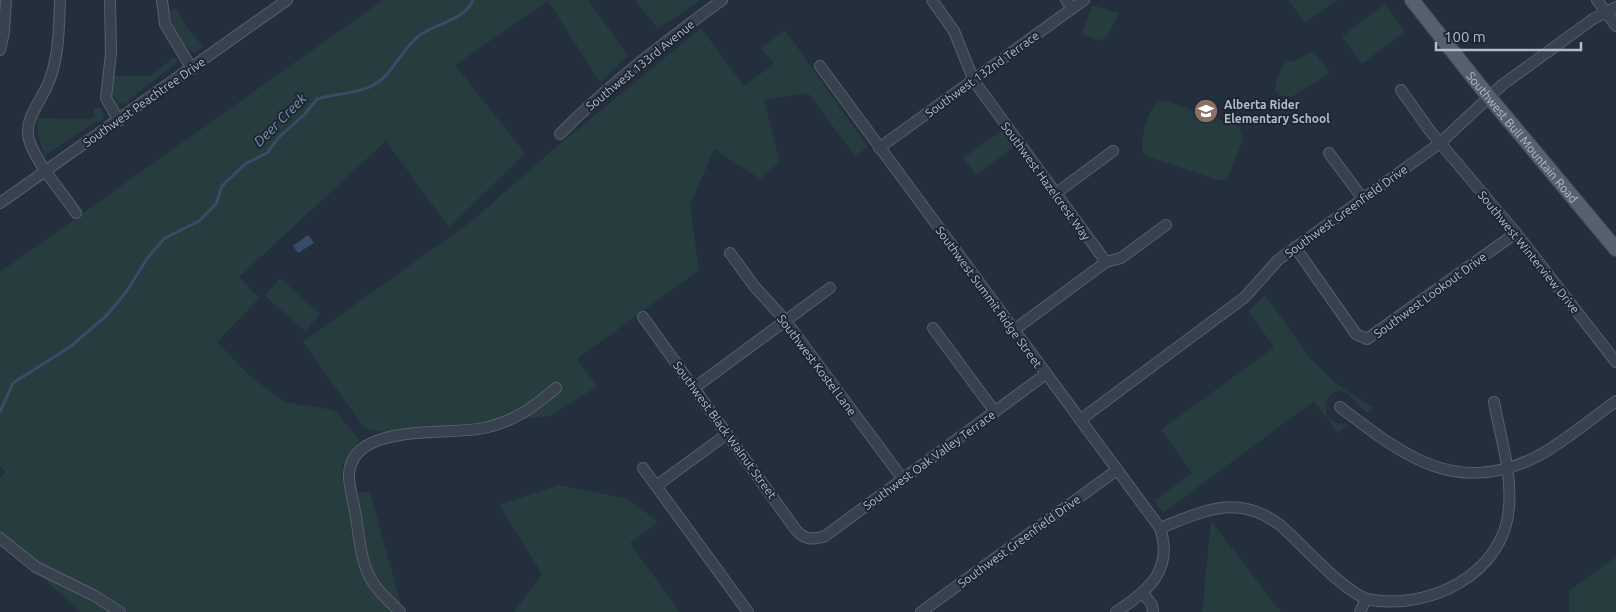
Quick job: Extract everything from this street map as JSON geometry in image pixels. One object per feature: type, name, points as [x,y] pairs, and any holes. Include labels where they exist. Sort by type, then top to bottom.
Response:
[{"type":"main road","name":"Southwest Bull Mountain Road","points":[[1412,0],[1616,249]]},
{"type":"street","points":[[0,50],[4,32],[6,0]]},
{"type":"street","points":[[60,0],[53,70],[46,88],[31,114],[28,132],[30,142],[47,171],[76,213]]},
{"type":"street","points":[[110,0],[110,53],[106,98],[119,121]]},
{"type":"street","points":[[162,0],[165,24],[192,69]]},
{"type":"street","name":"Southwest 133rd Avenue","points":[[560,134],[586,109],[655,51],[722,0]]},
{"type":"street","name":"Southwest Hazelcrest Way","points":[[932,0],[954,31],[974,81],[1106,262]]},
{"type":"street","name":"Southwest 132nd Terrace","points":[[879,148],[974,81],[1069,4],[1084,0]]},
{"type":"street","points":[[1597,0],[1616,26]]},
{"type":"street","name":"Southwest Peachtree Drive","points":[[0,203],[192,69],[282,1]]},
{"type":"street","name":"Southwest Greenfield Drive","points":[[1080,420],[1246,297],[1267,270],[1294,247],[1440,143],[1489,95],[1605,12],[1616,7]]},
{"type":"street","name":"Southwest Summit Ridge Street","points":[[820,66],[1160,528]]},
{"type":"street","name":"Southwest Winterview Drive","points":[[1401,90],[1440,143],[1516,233],[1616,362]]},
{"type":"street","points":[[1055,194],[1113,151]]},
{"type":"street","points":[[1329,152],[1362,199]]},
{"type":"street","points":[[1014,330],[1106,262],[1121,258],[1166,225]]},
{"type":"street","name":"Southwest Lookout Drive","points":[[1294,247],[1356,334],[1367,340],[1516,233]]},
{"type":"street","name":"Southwest Kostel Lane","points":[[730,253],[754,286],[786,320],[902,478]]},
{"type":"street","points":[[694,388],[830,288]]},
{"type":"street","name":"Southwest Black Walnut Street","points":[[643,317],[796,530],[802,536],[810,539]]},
{"type":"street","points":[[933,328],[995,412]]},
{"type":"street","name":"Southwest Oak Valley Terrace","points":[[810,539],[825,536],[1046,374]]},
{"type":"street","points":[[400,612],[377,588],[365,566],[349,477],[353,459],[357,453],[368,444],[385,437],[486,428],[525,413],[556,388]]},
{"type":"street","points":[[1340,407],[1391,446],[1423,463],[1458,472],[1490,471],[1538,455],[1616,400]]},
{"type":"street","points":[[1116,612],[1143,593],[1157,576],[1163,560],[1163,539],[1160,528],[1222,506],[1235,506],[1257,512],[1280,525],[1350,589],[1366,599],[1389,605],[1420,605],[1453,592],[1479,572],[1496,548],[1508,518],[1509,490],[1494,402]]},
{"type":"street","points":[[656,486],[727,434]]},
{"type":"street","points":[[643,468],[748,612]]},
{"type":"street","name":"Southwest Greenfield Drive","points":[[921,612],[1117,470]]},
{"type":"street","points":[[0,538],[36,567],[93,595],[120,612]]},
{"type":"street","points":[[1143,593],[1152,605],[1153,612]]},
{"type":"street","points":[[1360,612],[1366,599]]},
{"type":"green space","points":[[383,0],[588,0],[628,56],[600,82],[548,1],[455,65],[525,153],[449,228],[386,141],[239,277],[259,298],[217,342],[250,376],[284,402],[334,410],[360,440],[342,466],[345,494],[370,492],[403,612],[81,612],[0,540],[0,478],[6,472],[0,466],[0,272]]},
{"type":"green space","points":[[635,0],[701,0],[658,29]]},
{"type":"green space","points":[[1288,0],[1337,0],[1305,23]]},
{"type":"green space","points":[[1385,4],[1405,31],[1362,64],[1342,37]]},
{"type":"green space","points":[[1092,5],[1119,13],[1106,39],[1102,38],[1101,41],[1082,35]]},
{"type":"green space","points":[[176,8],[189,31],[203,46],[194,53],[181,40],[172,23],[169,11]]},
{"type":"green space","points":[[701,28],[744,86],[774,64],[761,48],[785,30],[868,147],[855,156],[808,93],[764,100],[780,162],[760,179],[714,149],[690,205],[699,270],[577,359],[597,386],[551,416],[389,433],[364,428],[303,342],[473,220],[556,147]]},
{"type":"green space","points":[[1313,51],[1329,74],[1291,97],[1279,95],[1275,91],[1277,76],[1279,76],[1285,60],[1294,61]]},
{"type":"green space","points":[[174,57],[178,61],[138,92],[126,104],[120,103],[119,106],[115,102],[117,99],[112,94],[113,76],[150,76]]},
{"type":"green space","points":[[1167,101],[1240,127],[1243,139],[1229,176],[1223,180],[1215,179],[1149,157],[1143,152],[1143,135],[1150,113],[1157,103]]},
{"type":"green space","points":[[100,108],[105,115],[101,121],[94,123],[44,156],[37,130],[38,118],[87,119],[94,117],[94,109]]},
{"type":"green space","points":[[1002,130],[1014,147],[976,175],[963,158]]},
{"type":"green space","points":[[280,278],[320,314],[305,331],[265,296]]},
{"type":"green space","points":[[1265,295],[1310,358],[1335,383],[1373,408],[1367,413],[1351,396],[1343,391],[1331,394],[1325,403],[1327,417],[1336,423],[1349,425],[1338,433],[1314,401],[1163,513],[1154,501],[1192,473],[1161,430],[1274,347],[1248,311]]},
{"type":"green space","points":[[559,485],[628,499],[658,522],[630,543],[680,612],[514,612],[542,574],[499,505]]},
{"type":"green space","points":[[1211,521],[1281,612],[1202,612]]},
{"type":"green space","points":[[1616,557],[1616,612],[1569,612],[1569,591]]},
{"type":"water","points":[[308,235],[314,243],[298,253],[293,246]]},
{"type":"waterway","name":"Deer Creek","points":[[0,412],[13,383],[70,347],[106,316],[127,291],[148,257],[165,238],[199,221],[216,204],[222,186],[245,164],[267,153],[279,137],[305,114],[317,99],[356,91],[377,83],[389,72],[414,40],[427,31],[457,17],[469,7],[473,0]]},
{"type":"place","name":"Alberta Rider Elementary School","points":[[1206,111]]}]
